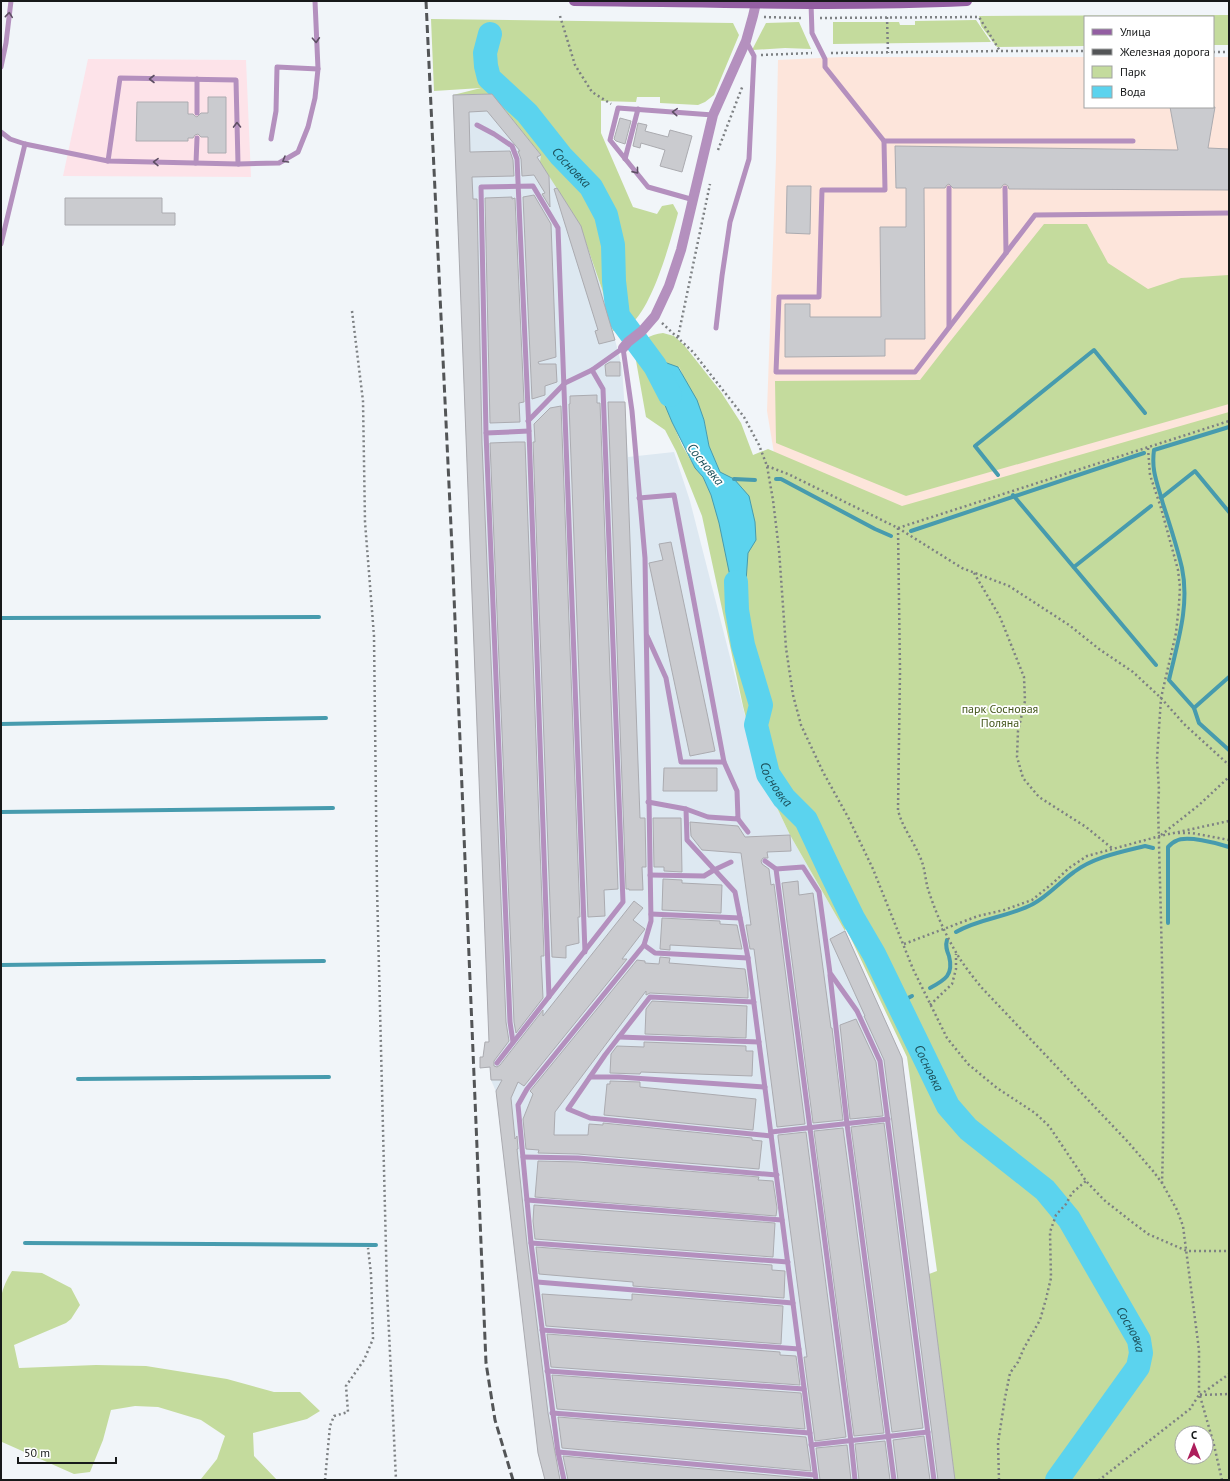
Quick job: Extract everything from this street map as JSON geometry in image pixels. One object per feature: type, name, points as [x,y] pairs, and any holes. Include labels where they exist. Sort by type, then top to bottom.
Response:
[{"type":"main road","points":[[574,1],[756,3],[922,3],[968,1]]},
{"type":"street","points":[[626,345],[642,331],[655,316],[669,286],[681,250],[694,200],[713,115],[746,40],[756,3]]},
{"type":"lane","points":[[1,67],[4,56],[11,1]]},
{"type":"lane","points":[[1,132],[10,139],[25,144],[108,161],[238,164],[279,163],[298,152],[308,127],[313,105],[318,69],[315,1]]},
{"type":"lane","points":[[811,3],[812,33],[825,59],[826,67],[884,141],[885,190],[822,190],[819,297],[779,297],[776,372],[915,372],[1035,215],[1229,213]]},
{"type":"lane","points":[[716,328],[730,222],[749,158],[754,56],[746,40]]},
{"type":"lane","points":[[271,139],[276,111],[278,67],[318,69]]},
{"type":"lane","points":[[108,161],[120,78],[197,79],[236,80],[238,164]]},
{"type":"lane","points":[[197,79],[197,113]]},
{"type":"lane","points":[[694,200],[648,187],[610,140],[618,108],[713,115]]},
{"type":"lane","points":[[625,159],[638,110]]},
{"type":"lane","points":[[476,125],[494,134],[512,146],[517,159],[529,431],[549,996]]},
{"type":"lane","points":[[196,163],[197,138]]},
{"type":"lane","points":[[884,141],[1133,141]]},
{"type":"lane","points":[[1,244],[25,144]]},
{"type":"lane","points":[[513,1042],[510,1022],[486,433],[480,187],[533,186],[558,228],[565,383],[585,952]]},
{"type":"lane","points":[[949,188],[949,328]]},
{"type":"lane","points":[[1005,188],[1006,254]]},
{"type":"lane","points":[[528,421],[565,383],[592,370],[626,345]]},
{"type":"lane","points":[[564,1480],[552,1413],[531,1243],[518,1105],[527,1089],[644,945],[651,921],[645,558],[626,345]]},
{"type":"lane","points":[[497,1064],[623,902],[603,388],[592,370]]},
{"type":"lane","points":[[486,433],[529,431]]},
{"type":"lane","points":[[640,498],[674,495],[724,762],[737,791],[738,819],[748,832]]},
{"type":"lane","points":[[646,633],[666,678],[681,762],[724,762]]},
{"type":"lane","points":[[648,802],[686,809],[708,817],[738,819]]},
{"type":"lane","points":[[558,1452],[815,1477],[748,958],[735,892],[687,840],[686,809]]},
{"type":"lane","points":[[765,861],[776,869],[803,867],[818,892],[830,973],[894,1480]]},
{"type":"lane","points":[[650,875],[704,876],[731,862]]},
{"type":"lane","points":[[776,869],[855,1480]]},
{"type":"lane","points":[[651,914],[740,918]]},
{"type":"lane","points":[[644,945],[655,953],[748,958]]},
{"type":"lane","points":[[830,973],[856,1010],[880,1061],[934,1480]]},
{"type":"lane","points":[[754,1002],[650,997],[619,1037],[568,1109],[590,1118],[771,1134],[888,1119]]},
{"type":"lane","points":[[619,1037],[759,1042]]},
{"type":"lane","points":[[590,1077],[619,1077],[765,1087]]},
{"type":"lane","points":[[523,1156],[578,1158],[776,1175]]},
{"type":"lane","points":[[527,1200],[782,1220]]},
{"type":"lane","points":[[531,1243],[788,1262]]},
{"type":"lane","points":[[537,1282],[793,1303]]},
{"type":"lane","points":[[542,1330],[799,1349]]},
{"type":"lane","points":[[547,1371],[804,1389]]},
{"type":"lane","points":[[552,1413],[810,1433]]},
{"type":"lane","points":[[812,1445],[889,1438],[928,1432]]},
{"type":"path","points":[[560,16],[575,65],[592,92],[605,100]]},
{"type":"path","points":[[753,16],[811,18],[979,17],[1000,51]]},
{"type":"path","points":[[888,17],[888,53]]},
{"type":"path","points":[[754,56],[822,53],[1084,51]]},
{"type":"path","points":[[1214,52],[1229,52]]},
{"type":"path","points":[[715,156],[743,84]]},
{"type":"path","points":[[678,338],[711,178]]},
{"type":"path","points":[[352,311],[363,401],[365,522],[374,636],[377,896],[387,1290],[396,1480]]},
{"type":"path","points":[[655,316],[693,352],[744,417],[759,445],[767,466],[779,550],[788,656],[793,695],[801,725],[823,772],[856,833],[873,869],[913,968],[930,1006],[947,1038],[968,1064],[997,1088],[1035,1113],[1049,1126],[1086,1181],[1104,1200],[1132,1222],[1148,1234],[1187,1251],[1229,1251]]},
{"type":"path","points":[[898,528],[1229,421]]},
{"type":"path","points":[[1148,448],[1150,475],[1161,508],[1178,570],[1180,587],[1176,633],[1161,698],[1157,759],[1160,790],[1158,805],[1160,836],[1164,1104],[1162,1183]]},
{"type":"path","points":[[767,466],[788,474],[898,528],[962,568],[1009,586],[1053,614],[1133,672],[1161,698],[1184,724],[1229,766]]},
{"type":"path","points":[[898,528],[900,671],[898,810],[900,819],[920,856],[928,888],[956,953],[982,988],[1128,1142],[1162,1183],[1177,1210],[1183,1226],[1187,1251],[1199,1350],[1199,1395],[1214,1445],[1222,1480]]},
{"type":"path","points":[[974,572],[1000,618],[1024,677],[1025,701],[1018,731],[1017,757],[1023,778],[1039,797],[1086,827],[1113,849]]},
{"type":"path","points":[[1160,836],[1199,805],[1229,777]]},
{"type":"path","points":[[904,944],[978,916],[1004,910],[1032,900],[1069,868],[1087,856],[1160,836],[1229,821]]},
{"type":"path","points":[[1174,833],[1192,833],[1229,840]]},
{"type":"path","points":[[930,1006],[952,984],[956,968],[956,953]]},
{"type":"path","points":[[999,1480],[998,1443],[1010,1373],[1018,1362],[1040,1320],[1046,1299],[1051,1278],[1050,1232],[1056,1215],[1066,1204],[1072,1194],[1086,1181]]},
{"type":"path","points":[[325,1480],[330,1426],[334,1416],[348,1412],[346,1386],[364,1360],[373,1340],[371,1274],[368,1248]]},
{"type":"path","points":[[1099,1480],[1190,1409],[1199,1395],[1229,1374]]},
{"type":"path","points":[[1199,1395],[1229,1394]]},
{"type":"shaded area","points":[[841,57],[1084,57],[1084,108],[1214,108],[1214,57],[1229,57],[1229,416],[899,521],[775,459],[767,411],[778,60]]},
{"type":"shaded area","points":[[88,59],[246,60],[251,177],[63,176]]},
{"type":"shaded area","points":[[492,94],[541,155],[579,223],[602,289],[622,367],[628,457],[674,452],[690,501],[759,770],[790,835],[845,931],[902,1058],[955,1480],[545,1480],[538,1453],[497,1094],[491,1080],[490,1068],[480,1068],[480,1057],[483,1057],[485,1042],[489,1042],[453,95]]},
{"type":"green space","points":[[1229,15],[1229,45],[1214,45],[1214,16],[1084,16],[1084,46],[997,47],[981,26],[979,16]]},
{"type":"green space","points":[[431,19],[733,23],[739,35],[714,95],[705,102],[698,105],[660,103],[660,97],[637,97],[636,102],[601,101],[601,133],[633,207],[657,214],[662,206],[673,204],[678,213],[666,255],[654,287],[640,314],[632,323],[613,331],[602,289],[579,223],[540,162],[541,155],[492,94],[453,95],[481,88],[434,91]]},
{"type":"green space","points":[[976,20],[991,42],[833,44],[833,22],[899,22],[900,25],[915,25],[915,21]]},
{"type":"green space","points":[[799,22],[811,49],[785,48],[752,50],[766,23]]},
{"type":"green space","points":[[1044,224],[1087,224],[1108,263],[1148,289],[1181,278],[1229,275],[1229,404],[906,496],[776,443],[775,381],[920,380]]},
{"type":"green space","name":"парк Сосновая Поляна","points":[[663,333],[674,336],[684,345],[721,392],[741,423],[753,455],[768,449],[902,506],[1229,412],[1229,1480],[955,1480],[929,1274],[937,1271],[907,1057],[846,928],[845,931],[790,835],[759,770],[743,706],[702,516],[676,451],[665,430],[646,417],[635,355],[642,342],[654,335]],"holes":[[[679,367],[704,420],[709,446],[720,472],[711,495],[703,477],[695,468],[682,445],[654,379]]]},
{"type":"green space","points":[[12,1271],[42,1273],[71,1288],[80,1305],[71,1319],[66,1323],[14,1345],[19,1368],[96,1365],[146,1366],[227,1379],[274,1392],[300,1392],[320,1411],[307,1419],[253,1433],[254,1456],[277,1480],[199,1480],[217,1459],[225,1436],[201,1420],[158,1407],[135,1406],[111,1410],[103,1440],[90,1472],[74,1474],[2,1442],[1,1300],[4,1286]]},
{"type":"water","points":[[664,362],[678,367],[697,400],[704,420],[709,446],[720,472],[734,479],[749,496],[755,522],[756,540],[748,553],[745,596],[738,615],[719,523],[711,495],[703,477],[695,468],[672,422],[654,379],[655,366]]},
{"type":"building","points":[[492,94],[541,155],[537,157],[549,176],[550,207],[542,194],[545,193],[534,175],[522,176],[521,159],[518,151],[520,151],[487,111],[469,112],[470,152],[510,151],[513,160],[514,176],[472,177],[473,199],[477,199],[482,443],[506,1022],[509,1041],[494,1061],[494,1066],[497,1067],[500,1065],[543,1010],[543,1016],[634,901],[643,908],[633,920],[645,929],[622,959],[627,959],[524,1086],[518,1082],[511,1098],[515,1139],[517,1136],[527,1244],[548,1413],[560,1480],[545,1480],[538,1453],[496,1091],[502,1080],[491,1080],[490,1067],[480,1068],[480,1057],[483,1057],[485,1042],[489,1042],[453,95]]},
{"type":"building","points":[[208,97],[226,97],[226,153],[208,153],[208,137],[201,137],[198,134],[193,138],[188,138],[188,141],[136,141],[137,102],[188,102],[188,114],[193,114],[197,117],[201,113],[208,113]]},
{"type":"building","points":[[1215,107],[1208,148],[1229,149],[1229,190],[1009,189],[1005,184],[1001,188],[953,188],[949,184],[945,188],[924,188],[925,339],[885,339],[885,356],[785,357],[785,304],[810,304],[810,317],[881,317],[880,227],[906,227],[906,188],[896,188],[895,146],[1178,150],[1170,108]]},
{"type":"building","points":[[620,118],[631,121],[625,144],[614,139]]},
{"type":"building","points":[[638,123],[647,125],[645,131],[668,137],[670,130],[692,136],[682,172],[660,166],[665,150],[641,143],[640,148],[633,146]]},
{"type":"building","points":[[787,186],[811,186],[810,234],[786,233]]},
{"type":"building","points":[[557,188],[581,226],[615,340],[599,344],[595,331],[598,330],[554,189]]},
{"type":"building","points":[[534,195],[551,224],[556,357],[538,362],[539,364],[556,364],[557,382],[545,386],[545,395],[532,399],[523,197]]},
{"type":"building","points":[[512,197],[512,199],[515,198],[524,402],[519,403],[520,422],[490,423],[485,198]]},
{"type":"building","points":[[65,198],[162,198],[162,213],[175,213],[175,225],[65,225]]},
{"type":"building","points":[[610,362],[620,362],[620,376],[606,376],[605,365]]},
{"type":"building","points":[[597,395],[597,403],[600,403],[618,889],[604,890],[605,916],[588,917],[569,404],[570,396]]},
{"type":"building","points":[[608,402],[625,402],[640,818],[645,818],[646,867],[642,867],[643,890],[626,889]]},
{"type":"building","points":[[561,406],[580,917],[578,917],[579,943],[566,946],[566,958],[552,957],[533,442],[535,442],[534,424],[550,408]]},
{"type":"building","points":[[525,442],[544,956],[541,956],[543,998],[516,1033],[514,1022],[490,443]]},
{"type":"building","points":[[671,542],[715,751],[690,756],[649,563],[663,560],[659,544]]},
{"type":"building","points":[[664,768],[717,768],[717,791],[663,791]]},
{"type":"building","points":[[653,818],[681,818],[682,872],[664,871],[664,867],[654,867]]},
{"type":"building","points":[[690,822],[738,826],[745,837],[790,835],[791,851],[767,852],[768,858],[763,858],[761,861],[762,864],[769,869],[771,885],[774,884],[805,1124],[777,1127],[754,949],[750,949],[746,925],[751,925],[741,853],[702,850],[691,836]]},
{"type":"building","points":[[663,879],[682,880],[682,883],[722,885],[721,913],[662,910]]},
{"type":"building","points":[[798,881],[799,895],[813,893],[843,1120],[813,1123],[782,883]]},
{"type":"building","points":[[662,918],[720,921],[720,924],[737,925],[742,949],[670,945],[670,950],[660,949]]},
{"type":"building","points":[[845,931],[902,1058],[955,1480],[938,1480],[884,1060],[830,939]]},
{"type":"building","points":[[660,957],[670,958],[669,963],[745,969],[748,998],[650,993],[646,995],[646,991],[555,1112],[554,1135],[588,1135],[589,1124],[603,1125],[603,1123],[752,1138],[752,1140],[762,1141],[759,1169],[578,1154],[538,1153],[539,1150],[526,1149],[523,1119],[533,1094],[530,1091],[637,960],[645,961],[645,963],[659,964]]},
{"type":"building","points":[[652,1001],[747,1006],[746,1038],[645,1034],[646,1009]]},
{"type":"building","points":[[856,1019],[876,1062],[883,1116],[850,1119],[840,1025]]},
{"type":"building","points":[[644,1042],[746,1046],[746,1051],[753,1051],[752,1076],[641,1072],[640,1074],[610,1073],[611,1054],[617,1046],[644,1047]]},
{"type":"building","points":[[610,1081],[640,1082],[640,1087],[756,1099],[753,1130],[604,1115],[607,1084],[610,1084]]},
{"type":"building","points":[[884,1123],[923,1428],[892,1432],[851,1127]]},
{"type":"building","points":[[843,1128],[884,1433],[854,1436],[814,1131]]},
{"type":"building","points":[[806,1132],[846,1437],[815,1441],[804,1357],[807,1357],[778,1137],[778,1135]]},
{"type":"building","points":[[538,1161],[578,1162],[759,1177],[758,1180],[773,1181],[777,1208],[776,1216],[535,1197]]},
{"type":"building","points":[[534,1205],[775,1223],[773,1257],[535,1239],[533,1221]]},
{"type":"building","points":[[536,1247],[772,1265],[772,1270],[785,1271],[784,1298],[633,1286],[633,1282],[539,1274]]},
{"type":"building","points":[[542,1294],[632,1300],[632,1294],[783,1306],[781,1344],[546,1326]]},
{"type":"building","points":[[547,1334],[780,1352],[780,1355],[796,1356],[800,1385],[551,1367]]},
{"type":"building","points":[[552,1375],[801,1393],[805,1429],[557,1409]]},
{"type":"building","points":[[558,1417],[806,1437],[811,1471],[562,1448]]},
{"type":"building","points":[[924,1436],[930,1480],[898,1480],[893,1440]]},
{"type":"building","points":[[885,1441],[890,1480],[859,1480],[855,1444]]},
{"type":"building","points":[[847,1445],[851,1480],[820,1480],[816,1448]]},
{"type":"building","points":[[563,1456],[812,1479],[812,1480],[568,1480]]},
{"type":"waterway","name":"Сосновка","points":[[490,34],[485,53],[489,78],[527,113],[561,156],[591,187],[606,215],[613,245],[614,281],[618,316],[655,366],[670,395]]},
{"type":"waterway","points":[[998,475],[975,446],[1094,350],[1145,413]]},
{"type":"waterway","points":[[1229,427],[1154,450],[1153,458],[1156,478],[1178,552],[1184,582],[1184,611],[1182,625],[1169,680],[1194,708],[1199,723],[1229,750]]},
{"type":"waterway","points":[[911,531],[1144,453]]},
{"type":"waterway","points":[[1161,498],[1195,471],[1229,512]]},
{"type":"waterway","points":[[734,479],[755,480]]},
{"type":"waterway","points":[[776,479],[781,479],[891,536]]},
{"type":"waterway","points":[[1013,495],[1156,665]]},
{"type":"waterway","points":[[1074,567],[1151,506]]},
{"type":"waterway","name":"Сосновка","points":[[736,582],[737,610],[743,645],[761,705],[756,725],[768,774],[784,798],[806,820],[853,918],[874,954],[948,1106],[968,1129],[1045,1190],[1069,1219],[1139,1340],[1141,1353],[1138,1367],[1057,1480]]},
{"type":"waterway","points":[[1,618],[319,617]]},
{"type":"waterway","points":[[1194,708],[1229,677]]},
{"type":"waterway","points":[[1,724],[326,718]]},
{"type":"waterway","points":[[1,812],[333,808]]},
{"type":"waterway","points":[[1168,923],[1168,847],[1175,841],[1181,839],[1194,839],[1229,847]]},
{"type":"waterway","points":[[956,932],[965,927],[1014,912],[1033,904],[1044,897],[1074,872],[1090,862],[1145,846],[1153,848]]},
{"type":"waterway","points":[[930,988],[944,979],[949,972],[950,963],[946,948],[947,940]]},
{"type":"waterway","points":[[1,965],[324,961]]},
{"type":"waterway","points":[[898,1003],[912,996]]},
{"type":"waterway","points":[[78,1079],[329,1077]]},
{"type":"waterway","points":[[25,1243],[376,1245]]},
{"type":"railway","points":[[426,1],[452,548],[486,1363],[495,1420],[513,1480]]}]
